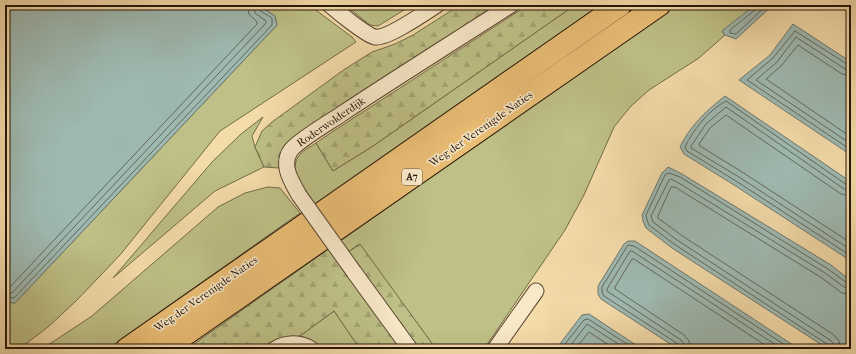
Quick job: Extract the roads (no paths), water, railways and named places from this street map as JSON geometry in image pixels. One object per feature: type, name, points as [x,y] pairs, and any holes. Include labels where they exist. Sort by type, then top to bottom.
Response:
[{"type":"highway","name":"Weg der Verenigde Naties","points":[[127,349],[620,5]]},
{"type":"highway","name":"Weg der Verenigde Naties","points":[[164,349],[659,5]]},
{"type":"street","points":[[330,5],[375,37],[383,36],[394,31],[437,5]]},
{"type":"street","name":"Roderwolderdijk","points":[[410,349],[299,195],[288,175],[288,158],[291,150],[299,143],[352,107],[511,5]]},
{"type":"street","points":[[495,349],[536,291]]},
{"type":"street","points":[[275,349],[279,346],[297,343],[311,349]]},
{"type":"water","points":[[5,5],[258,5],[275,16],[277,25],[15,303],[5,302]]},
{"type":"water","points":[[755,5],[773,5],[736,39],[725,35],[722,31]]},
{"type":"water","points":[[793,24],[851,62],[851,155],[739,80],[770,55]]},
{"type":"water","points":[[725,96],[851,182],[851,261],[684,154],[680,147],[684,139],[705,113]]},
{"type":"water","points":[[668,167],[682,174],[831,265],[851,281],[851,349],[828,349],[672,248],[646,228],[642,215],[662,173]]},
{"type":"water","points":[[628,241],[635,241],[799,349],[678,349],[601,299],[598,294],[598,286],[624,244]]},
{"type":"water","points":[[589,314],[642,349],[556,349],[582,315]]}]
